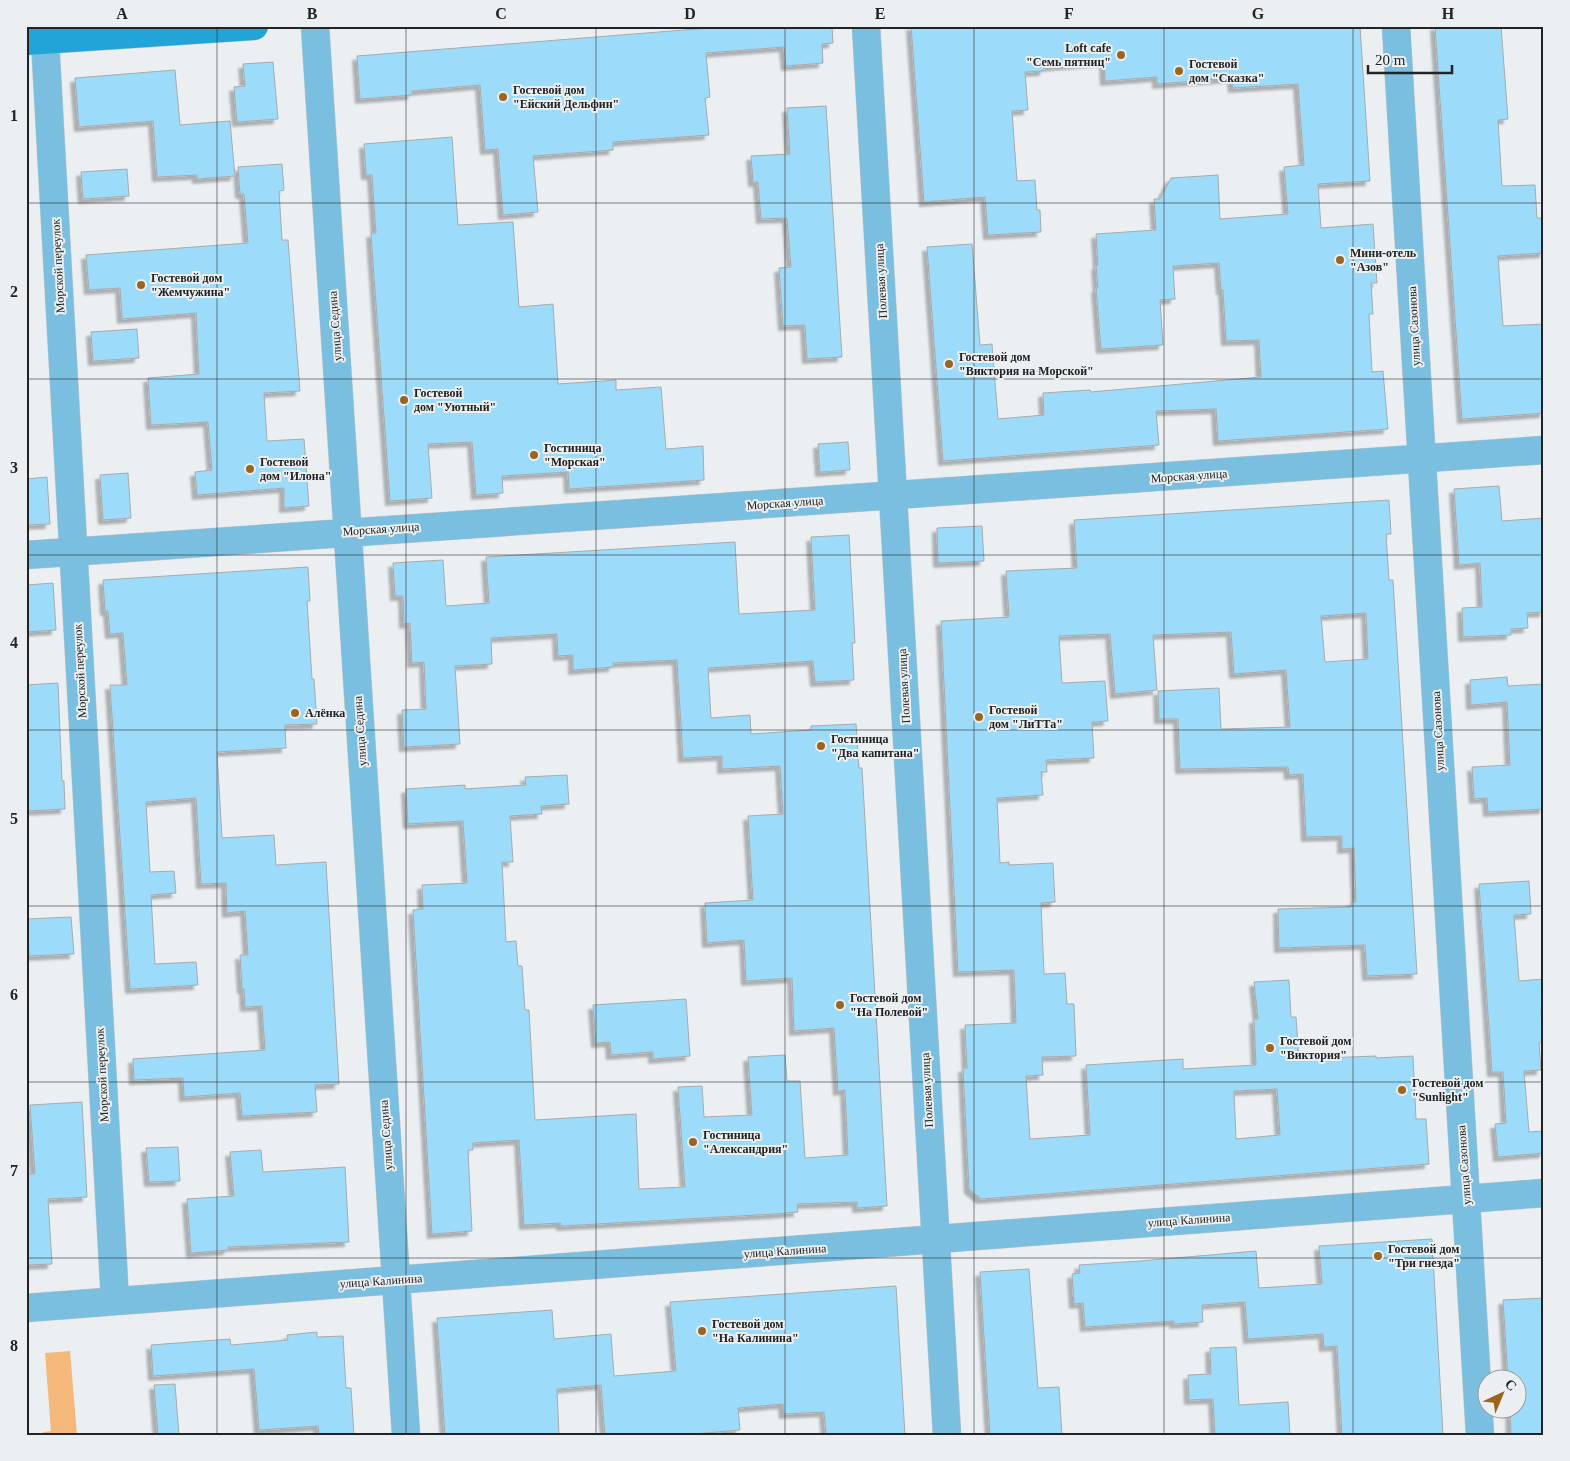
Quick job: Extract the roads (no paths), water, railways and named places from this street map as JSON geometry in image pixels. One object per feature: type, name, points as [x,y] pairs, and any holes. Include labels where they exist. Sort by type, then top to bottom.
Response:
[{"type":"street","points":[[35,41],[254,26]]},
{"type":"street","name":"улица Седина","points":[[315,26],[406,1435]]},
{"type":"street","name":"Полевая улица","points":[[866,26],[947,1435]]},
{"type":"street","name":"улица Сазонова","points":[[1396,26],[1480,1435]]},
{"type":"street","name":"Морской переулок","points":[[35,41],[74,551],[115,1301]]},
{"type":"street","name":"Морская улица","points":[[26,555],[348,531],[893,497],[1544,450]]},
{"type":"street","name":"улица Калинина","points":[[26,1308],[1544,1193]]},
{"type":"place","name":"Loft cafe \"Семь пятниц\"","points":[[1121,55]]},
{"type":"place","name":"Гостевой дом \"Сказка\"","points":[[1179,71]]},
{"type":"place","name":"Гостевой дом \"Ейский Дельфин\"","points":[[503,97]]},
{"type":"place","name":"Мини-отель \"Азов\"","points":[[1340,260]]},
{"type":"place","name":"Гостевой дом \"Жемчужина\"","points":[[141,285]]},
{"type":"place","name":"Гостевой дом \"Виктория на Морской\"","points":[[949,364]]},
{"type":"place","name":"Гостевой дом \"Уютный\"","points":[[404,400]]},
{"type":"place","name":"Гостиница \"Морская\"","points":[[534,455]]},
{"type":"place","name":"Гостевой дом \"Илона\"","points":[[250,469]]},
{"type":"place","name":"Алёнка","points":[[295,713]]},
{"type":"place","name":"Гостевой дом \"ЛиТТа\"","points":[[979,717]]},
{"type":"place","name":"Гостиница \"Два капитана\"","points":[[821,746]]},
{"type":"place","name":"Гостевой дом \"На Полевой\"","points":[[840,1005]]},
{"type":"place","name":"Гостевой дом \"Виктория\"","points":[[1270,1048]]},
{"type":"place","name":"Гостевой дом \"Sunlight\"","points":[[1402,1090]]},
{"type":"place","name":"Гостиница \"Александрия\"","points":[[693,1142]]},
{"type":"place","name":"Гостевой дом \"Три гнезда\"","points":[[1378,1256]]},
{"type":"place","name":"Гостевой дом \"На Калинина\"","points":[[702,1331]]}]
